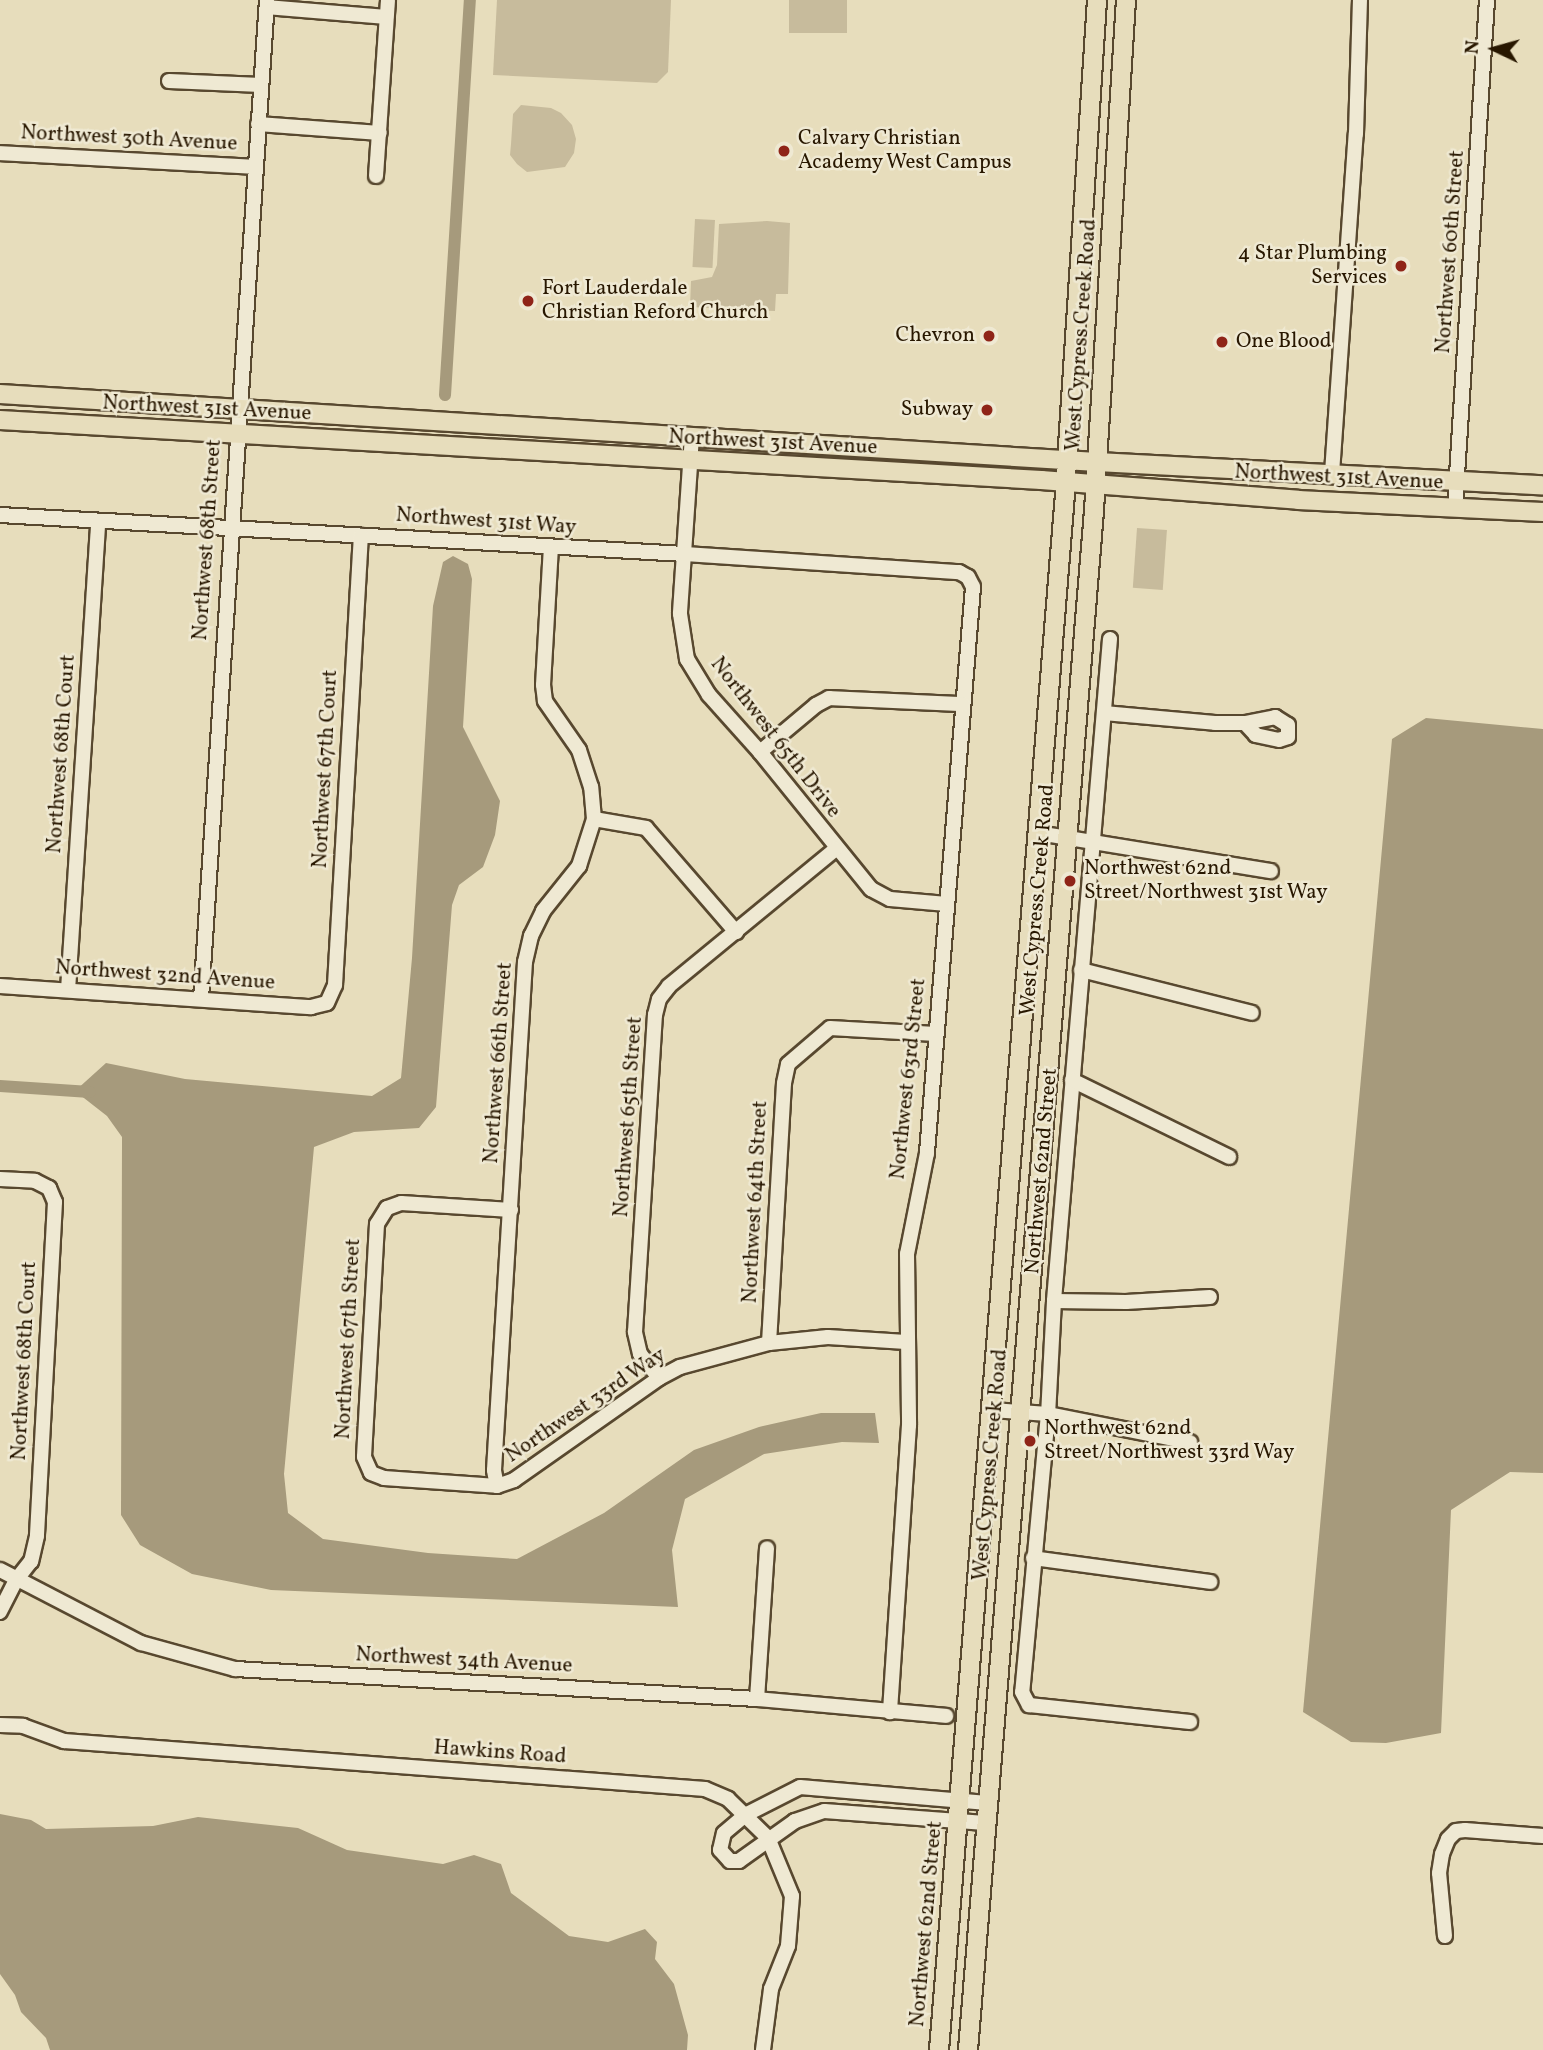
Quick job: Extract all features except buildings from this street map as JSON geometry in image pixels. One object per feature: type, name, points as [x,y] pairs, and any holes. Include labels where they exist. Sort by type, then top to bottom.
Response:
[{"type":"main road","name":"West Cypress Creek Road","points":[[960,1801],[1066,482],[1097,0]]},
{"type":"main road","name":"West Cypress Creek Road","points":[[987,1803],[1097,462],[1126,0]]},
{"type":"main road","name":"Northwest 31st Avenue","points":[[0,394],[1097,462],[1543,485]]},
{"type":"main road","name":"Northwest 31st Avenue","points":[[0,420],[1066,482],[1298,500],[1543,512]]},
{"type":"main road","name":"Northwest 62nd Street","points":[[939,2050],[960,1801]]},
{"type":"main road","points":[[968,2050],[987,1803]]},
{"type":"street","points":[[376,176],[387,0]]},
{"type":"street","points":[[1332,473],[1356,134],[1360,0]]},
{"type":"street","name":"Northwest 60th Street","points":[[1455,507],[1487,0]]},
{"type":"street","points":[[267,4],[386,17]]},
{"type":"street","name":"Northwest 68th Street","points":[[201,999],[236,433],[267,4]]},
{"type":"street","points":[[169,81],[261,85]]},
{"type":"street","points":[[258,124],[380,133]]},
{"type":"street","name":"Northwest 30th Avenue","points":[[0,153],[255,167]]},
{"type":"street","name":"Northwest 65th Drive","points":[[692,436],[680,614],[687,659],[709,695],[760,752],[836,849],[880,895],[947,904]]},
{"type":"street","name":"Northwest 31st Way","points":[[0,515],[685,554],[959,572],[968,577]]},
{"type":"street","name":"Northwest 68th Court","points":[[68,990],[98,521]]},
{"type":"street","name":"Northwest 67th Court","points":[[327,1003],[335,985],[361,536]]},
{"type":"street","name":"Northwest 66th Street","points":[[497,1486],[494,1470],[525,962],[531,936],[543,911],[579,866],[594,820],[591,787],[579,750],[545,701],[543,685],[551,548]]},
{"type":"street","name":"Northwest 63rd Street","points":[[890,1712],[909,1425],[907,1254],[927,1153],[973,587],[968,577]]},
{"type":"street","name":"Northwest 62nd Street","points":[[1110,639],[1054,1301],[1048,1415],[1022,1692],[1029,1705],[1190,1722]]},
{"type":"street","points":[[760,752],[816,705],[829,698],[963,704]]},
{"type":"street","points":[[1104,713],[1245,723]]},
{"type":"street","points":[[594,820],[646,828],[736,932]]},
{"type":"street","points":[[1038,833],[1271,871]]},
{"type":"street","name":"Northwest 65th Street","points":[[659,1378],[640,1353],[635,1332],[655,1015],[659,999],[669,986],[836,849]]},
{"type":"street","points":[[1082,970],[1252,1013]]},
{"type":"street","name":"Northwest 32nd Avenue","points":[[0,986],[311,1007],[327,1003]]},
{"type":"street","name":"Northwest 64th Street","points":[[769,1343],[784,1083],[788,1064],[830,1028],[936,1034]]},
{"type":"street","points":[[1072,1080],[1229,1157]]},
{"type":"street","name":"Northwest 68th Court","points":[[0,1179],[35,1181],[49,1188],[55,1202],[37,1536],[31,1561],[16,1580],[0,1612]]},
{"type":"street","name":"Northwest 67th Street","points":[[372,1474],[364,1457],[377,1224],[387,1208],[401,1203],[511,1210]]},
{"type":"street","points":[[1054,1301],[1126,1302],[1210,1297]]},
{"type":"street","name":"Northwest 33rd Way","points":[[372,1474],[384,1478],[497,1486],[514,1480],[659,1378],[680,1367],[769,1343],[828,1337],[906,1342]]},
{"type":"street","points":[[992,1410],[1048,1415],[1190,1442]]},
{"type":"street","points":[[757,1699],[767,1548]]},
{"type":"street","points":[[1033,1558],[1210,1582]]},
{"type":"street","name":"Northwest 34th Avenue","points":[[0,1570],[141,1643],[234,1669],[757,1699],[946,1716]]},
{"type":"street","name":"Hawkins Road","points":[[0,1725],[23,1726],[64,1741],[705,1789],[728,1799],[747,1814],[768,1838],[792,1896],[788,1946],[771,1989],[763,2050]]},
{"type":"street","points":[[985,1823],[824,1811],[795,1821],[739,1861],[730,1861],[720,1850],[724,1833],[747,1814],[800,1787],[987,1803]]},
{"type":"street","points":[[1445,1936],[1439,1873],[1448,1839],[1456,1831],[1465,1830],[1543,1836]]},
{"type":"shaded area","points":[[497,0],[671,0],[668,72],[657,83],[493,75]]},
{"type":"shaded area","points":[[789,0],[847,0],[847,33],[789,33]]},
{"type":"shaded area","points":[[521,105],[551,108],[561,113],[572,125],[576,139],[574,153],[565,167],[527,172],[510,155],[513,114]]},
{"type":"shaded area","points":[[695,219],[715,220],[712,268],[692,267]]},
{"type":"shaded area","points":[[767,221],[790,223],[788,294],[776,294],[775,311],[690,307],[691,281],[712,277],[717,265],[719,224]]},
{"type":"shaded area","points":[[1137,528],[1167,530],[1163,590],[1133,588]]},
{"type":"shaded area","points":[[453,556],[468,564],[472,579],[463,727],[500,801],[495,835],[483,867],[459,885],[452,905],[436,1107],[419,1128],[354,1132],[314,1147],[284,1474],[288,1513],[323,1539],[428,1553],[517,1559],[604,1513],[694,1450],[759,1427],[821,1413],[875,1413],[879,1443],[842,1442],[764,1454],[685,1499],[672,1550],[678,1607],[271,1590],[192,1574],[140,1545],[121,1515],[122,1137],[107,1116],[75,1091],[106,1063],[185,1079],[372,1096],[401,1078],[412,958],[433,606],[443,562]]},
{"type":"shaded area","points":[[1426,718],[1543,729],[1543,1473],[1510,1472],[1451,1510],[1441,1733],[1386,1743],[1351,1742],[1303,1712],[1392,739]]},
{"type":"shaded area","points":[[0,1814],[31,1820],[46,1829],[153,1826],[198,1817],[298,1828],[347,1850],[443,1864],[474,1855],[501,1864],[511,1893],[569,1936],[608,1942],[645,1929],[657,1942],[655,1959],[674,1984],[688,2035],[687,2050],[50,2050],[46,2038],[21,2012],[15,1995],[0,1974]]},
{"type":"waterway","points":[[445,395],[470,0]]},
{"type":"waterway","points":[[0,1086],[90,1092]]},
{"type":"place","name":"Calvary Christian Academy West Campus","points":[[784,151]]},
{"type":"place","name":"4 Star Plumbing Services","points":[[1401,266]]},
{"type":"place","name":"Fort Lauderdale Christian Reford Church","points":[[528,301]]},
{"type":"place","name":"Chevron","points":[[989,336]]},
{"type":"place","name":"One Blood","points":[[1222,342]]},
{"type":"place","name":"Subway","points":[[987,410]]},
{"type":"place","name":"Northwest 62nd Street/Northwest 31st Way","points":[[1070,881]]},
{"type":"place","name":"Northwest 62nd Street/Northwest 33rd Way","points":[[1030,1441]]}]
